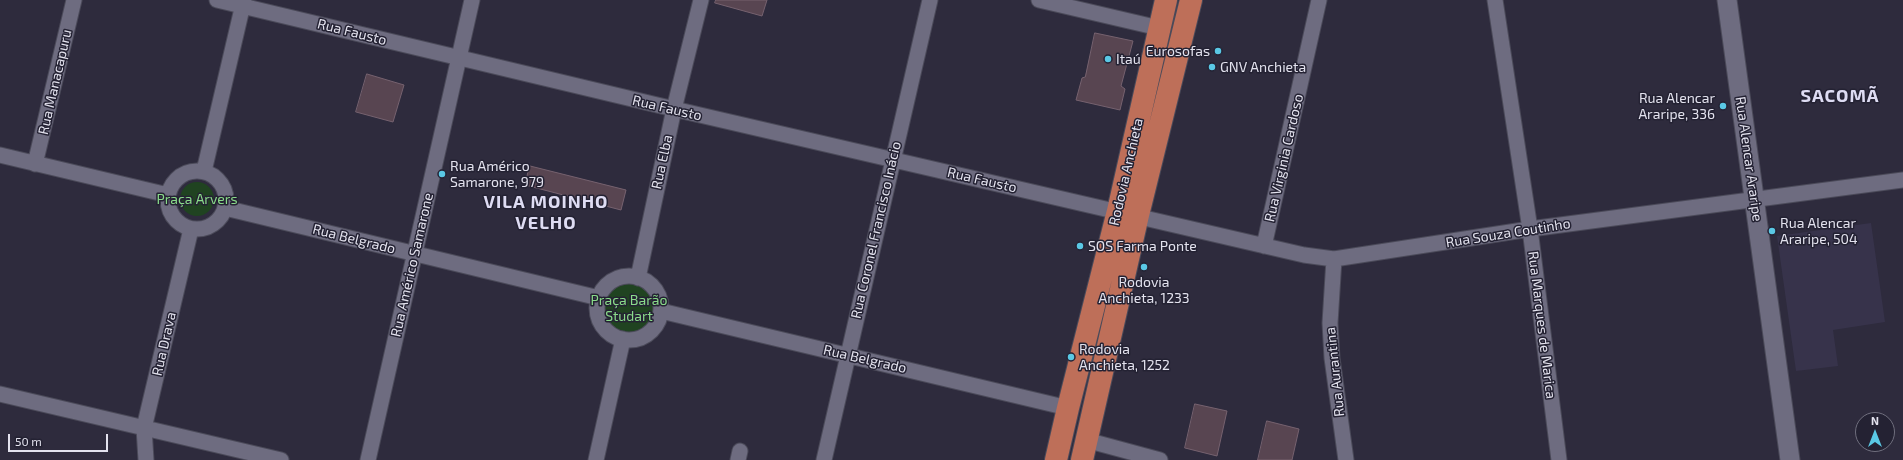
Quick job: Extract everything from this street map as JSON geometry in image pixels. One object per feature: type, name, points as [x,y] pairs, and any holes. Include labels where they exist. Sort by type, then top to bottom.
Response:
[{"type":"highway","name":"Rodovia Anchieta","points":[[1084,450],[1128,213],[1159,28],[1166,0]]},
{"type":"highway","name":"Rodovia Anchieta","points":[[1056,460],[1068,408],[1191,0]]},
{"type":"street","name":"Rua Manacapuru","points":[[35,164],[74,0]]},
{"type":"street","name":"Rua Fausto","points":[[217,0],[243,3],[458,58],[892,160],[1128,213]]},
{"type":"street","name":"Rua Américo Samarone","points":[[368,460],[472,0]]},
{"type":"street","name":"Rua Elba","points":[[638,278],[674,109],[701,0]]},
{"type":"street","name":"Rua Coronel Francisco Inácio","points":[[824,460],[930,0]]},
{"type":"street","points":[[1039,0],[1159,28]]},
{"type":"street","name":"Rua Virginia Cardoso","points":[[1264,246],[1319,0]]},
{"type":"street","name":"Rua Marques de Marica","points":[[1495,0],[1530,229],[1559,460]]},
{"type":"street","name":"Rua Alencar Araripe","points":[[1727,0],[1790,460]]},
{"type":"street","points":[[204,171],[243,3]]},
{"type":"street","points":[[0,155],[168,195]]},
{"type":"street","points":[[192,171],[204,171],[213,175],[223,185],[226,194],[225,208],[221,218],[212,225],[202,229],[191,229],[181,224],[173,216],[168,206],[168,195],[172,184],[181,175],[192,171]]},
{"type":"street","name":"Rua Souza Coutinho","points":[[1128,213],[1304,255],[1334,259],[1530,229],[1903,180]]},
{"type":"street","name":"Rua Belgrado","points":[[225,208],[599,298]]},
{"type":"street","name":"Rua Drava","points":[[146,460],[144,428],[191,229]]},
{"type":"street","name":"Rua Aurantina","points":[[1334,259],[1330,323],[1332,358],[1346,460]]},
{"type":"street","points":[[628,276],[638,278],[649,284],[658,294],[661,311],[659,320],[648,334],[640,338],[623,339],[613,336],[602,324],[597,308],[599,298],[607,286],[619,278],[628,276]]},
{"type":"street","name":"Rua Belgrado","points":[[661,311],[848,354],[1068,408]]},
{"type":"street","points":[[596,460],[623,339]]},
{"type":"street","points":[[0,394],[282,460]]},
{"type":"street","points":[[1084,450],[1160,460]]},
{"type":"shaded area","points":[[1871,223],[1885,322],[1833,330],[1838,366],[1796,371],[1777,236]]},
{"type":"green space","name":"Praça Arvers","points":[[194,182],[200,182],[204,183],[211,189],[214,199],[213,206],[207,213],[200,216],[194,216],[190,215],[183,209],[180,202],[180,196],[181,192],[187,185]]},
{"type":"green space","name":"Praça Barão Studart","points":[[623,282],[633,282],[647,289],[654,303],[654,313],[647,327],[633,334],[623,334],[613,330],[606,323],[602,313],[602,303],[606,293],[613,286]]},
{"type":"building","points":[[716,0],[767,0],[762,16],[715,3]]},
{"type":"building","name":"Itaú","points":[[1095,33],[1133,41],[1121,86],[1125,89],[1120,110],[1076,100],[1082,78],[1085,77]]},
{"type":"building","points":[[367,74],[404,85],[393,122],[356,112]]},
{"type":"building","points":[[530,166],[626,190],[621,210],[525,185]]},
{"type":"building","points":[[1195,404],[1227,411],[1217,456],[1185,448]]},
{"type":"building","points":[[1267,421],[1299,429],[1292,460],[1258,460]]},
{"type":"place","name":"Eurosofas","points":[[1218,51]]},
{"type":"place","name":"Itaú","points":[[1108,59]]},
{"type":"place","name":"GNV Anchieta","points":[[1212,67]]},
{"type":"place","name":"Rua Alencar Araripe, 336","points":[[1723,106]]},
{"type":"place","name":"Rua Américo Samarone, 979","points":[[442,174]]},
{"type":"place","name":"Rua Alencar Araripe, 504","points":[[1772,231]]},
{"type":"place","name":"SOS Farma Ponte","points":[[1080,246]]},
{"type":"place","name":"Rodovia Anchieta, 1233","points":[[1144,267]]},
{"type":"place","name":"Rodovia Anchieta, 1252","points":[[1071,357]]},
{"type":"district","name":"SACOMÃ","points":[[1840,96]]},
{"type":"district","name":"VILA MOINHO VELHO","points":[[546,212]]}]
